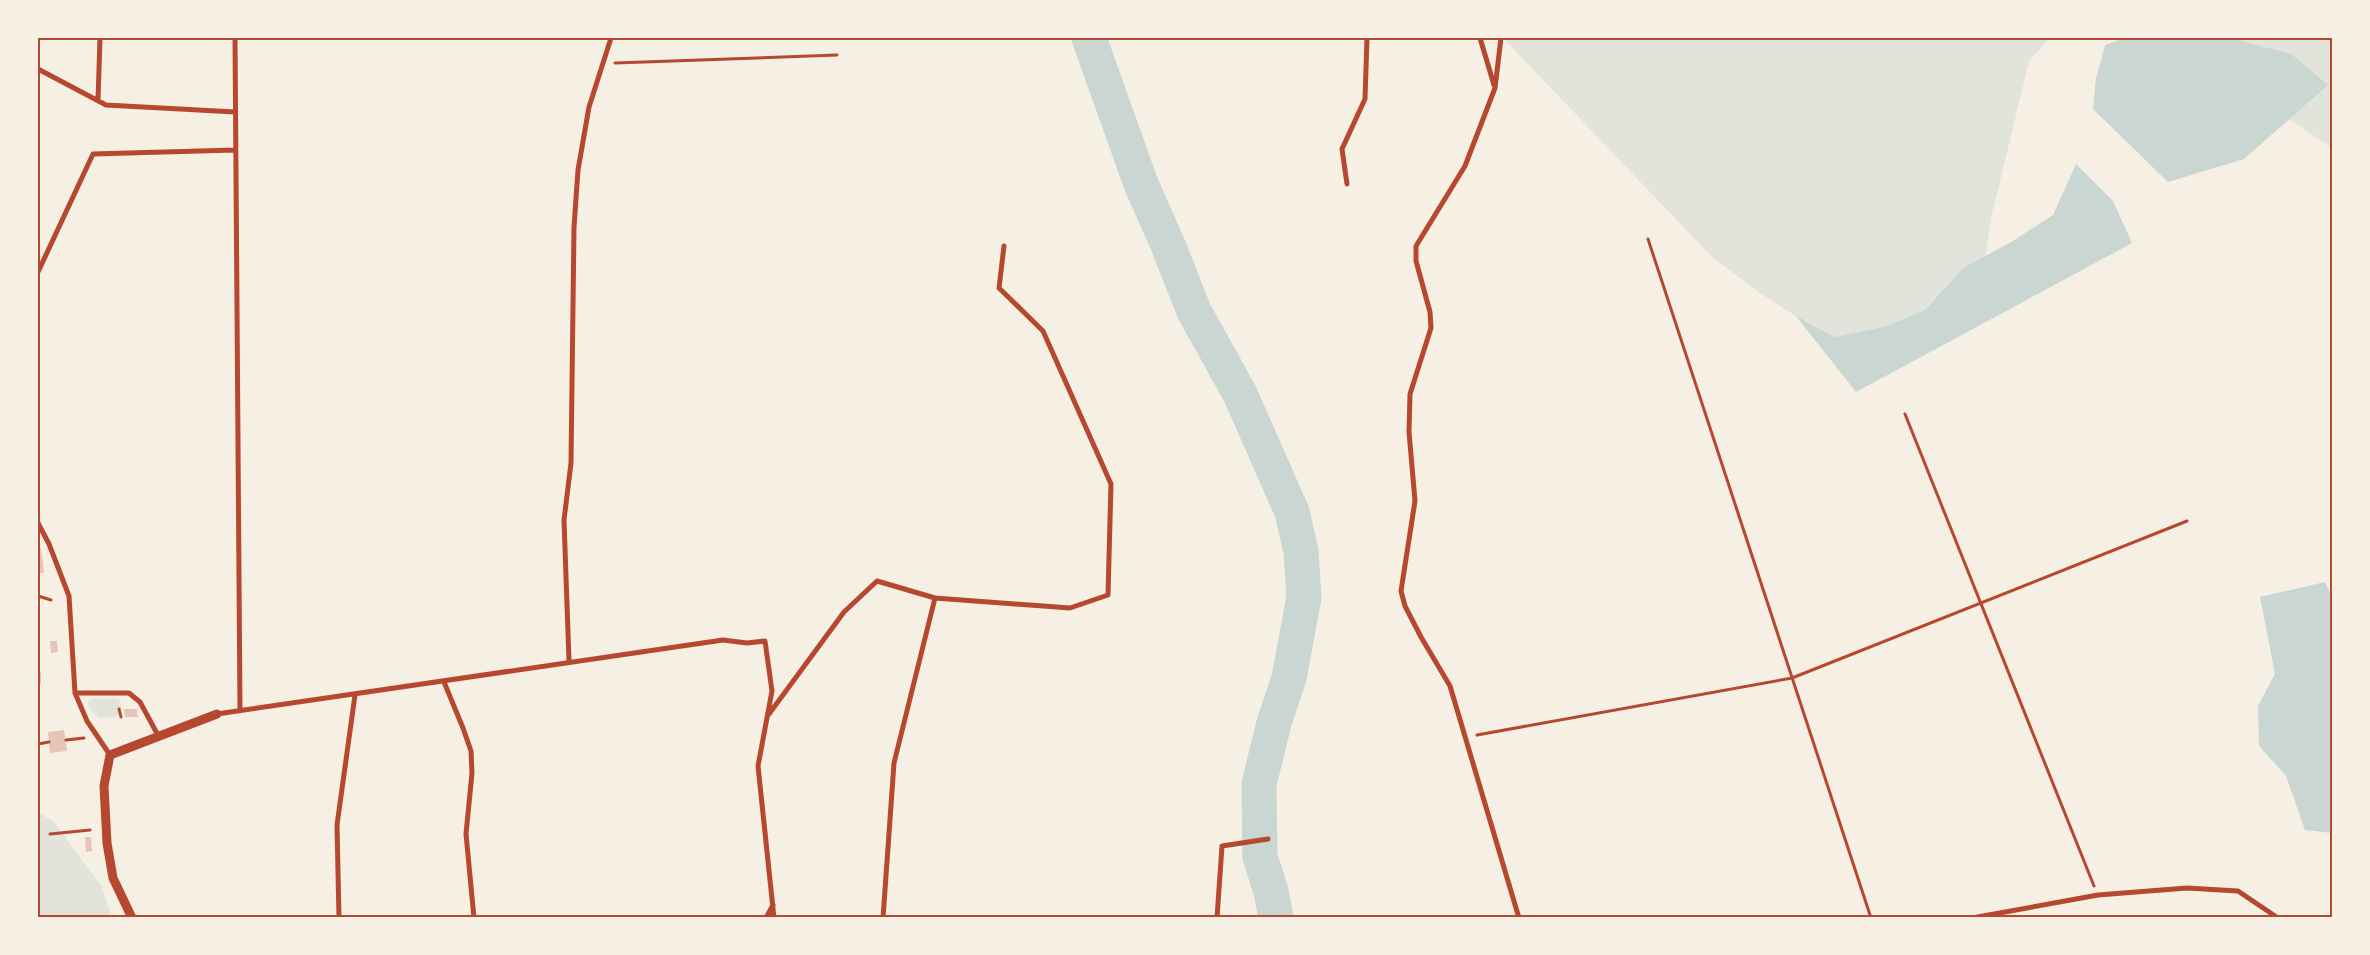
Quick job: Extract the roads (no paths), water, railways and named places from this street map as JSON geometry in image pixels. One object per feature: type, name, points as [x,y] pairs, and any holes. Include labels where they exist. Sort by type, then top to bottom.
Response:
[{"type":"street","points":[[98,100],[100,38]]},
{"type":"street","points":[[235,38],[240,711]]},
{"type":"street","points":[[569,661],[564,520],[571,463],[574,227],[578,170],[589,107],[611,38]]},
{"type":"street","points":[[1347,184],[1342,149],[1364,98],[1367,38]]},
{"type":"street","points":[[1480,38],[1495,88]]},
{"type":"street","points":[[1501,38],[1495,88],[1465,166],[1416,246],[1416,261],[1430,312],[1431,328],[1410,394],[1409,432],[1415,501],[1401,591],[1405,606],[1450,686],[1519,918]]},
{"type":"street","points":[[38,70],[106,104],[235,112]]},
{"type":"street","points":[[38,272],[93,154],[235,150]]},
{"type":"street","points":[[767,716],[844,612],[877,582],[935,598],[1070,608],[1108,595],[1110,484],[1043,331],[999,288],[1004,246]]},
{"type":"street","points":[[38,523],[49,544],[69,596],[75,693],[87,721],[110,755],[104,786],[107,843],[113,878],[132,918]]},
{"type":"street","points":[[883,918],[894,763],[935,598]]},
{"type":"street","points":[[110,755],[217,714],[444,682],[569,661],[723,640],[747,643],[764,641],[772,691],[758,766],[774,918]]},
{"type":"street","points":[[444,682],[464,728],[470,751],[472,773],[466,834],[474,918]]},
{"type":"street","points":[[75,693],[130,693],[140,702],[159,736]]},
{"type":"street","points":[[339,918],[337,825],[355,695]]},
{"type":"street","points":[[1217,918],[1222,846],[1268,839]]},
{"type":"street","points":[[1972,918],[2098,895],[2187,888],[2238,891],[2278,918]]},
{"type":"street","points":[[766,918],[773,906]]},
{"type":"waterway","points":[[1089,38],[1141,184],[1194,311],[1240,394],[1292,512],[1301,551],[1304,597],[1289,678],[1274,723],[1259,784],[1260,857],[1271,891],[1276,918]]}]
